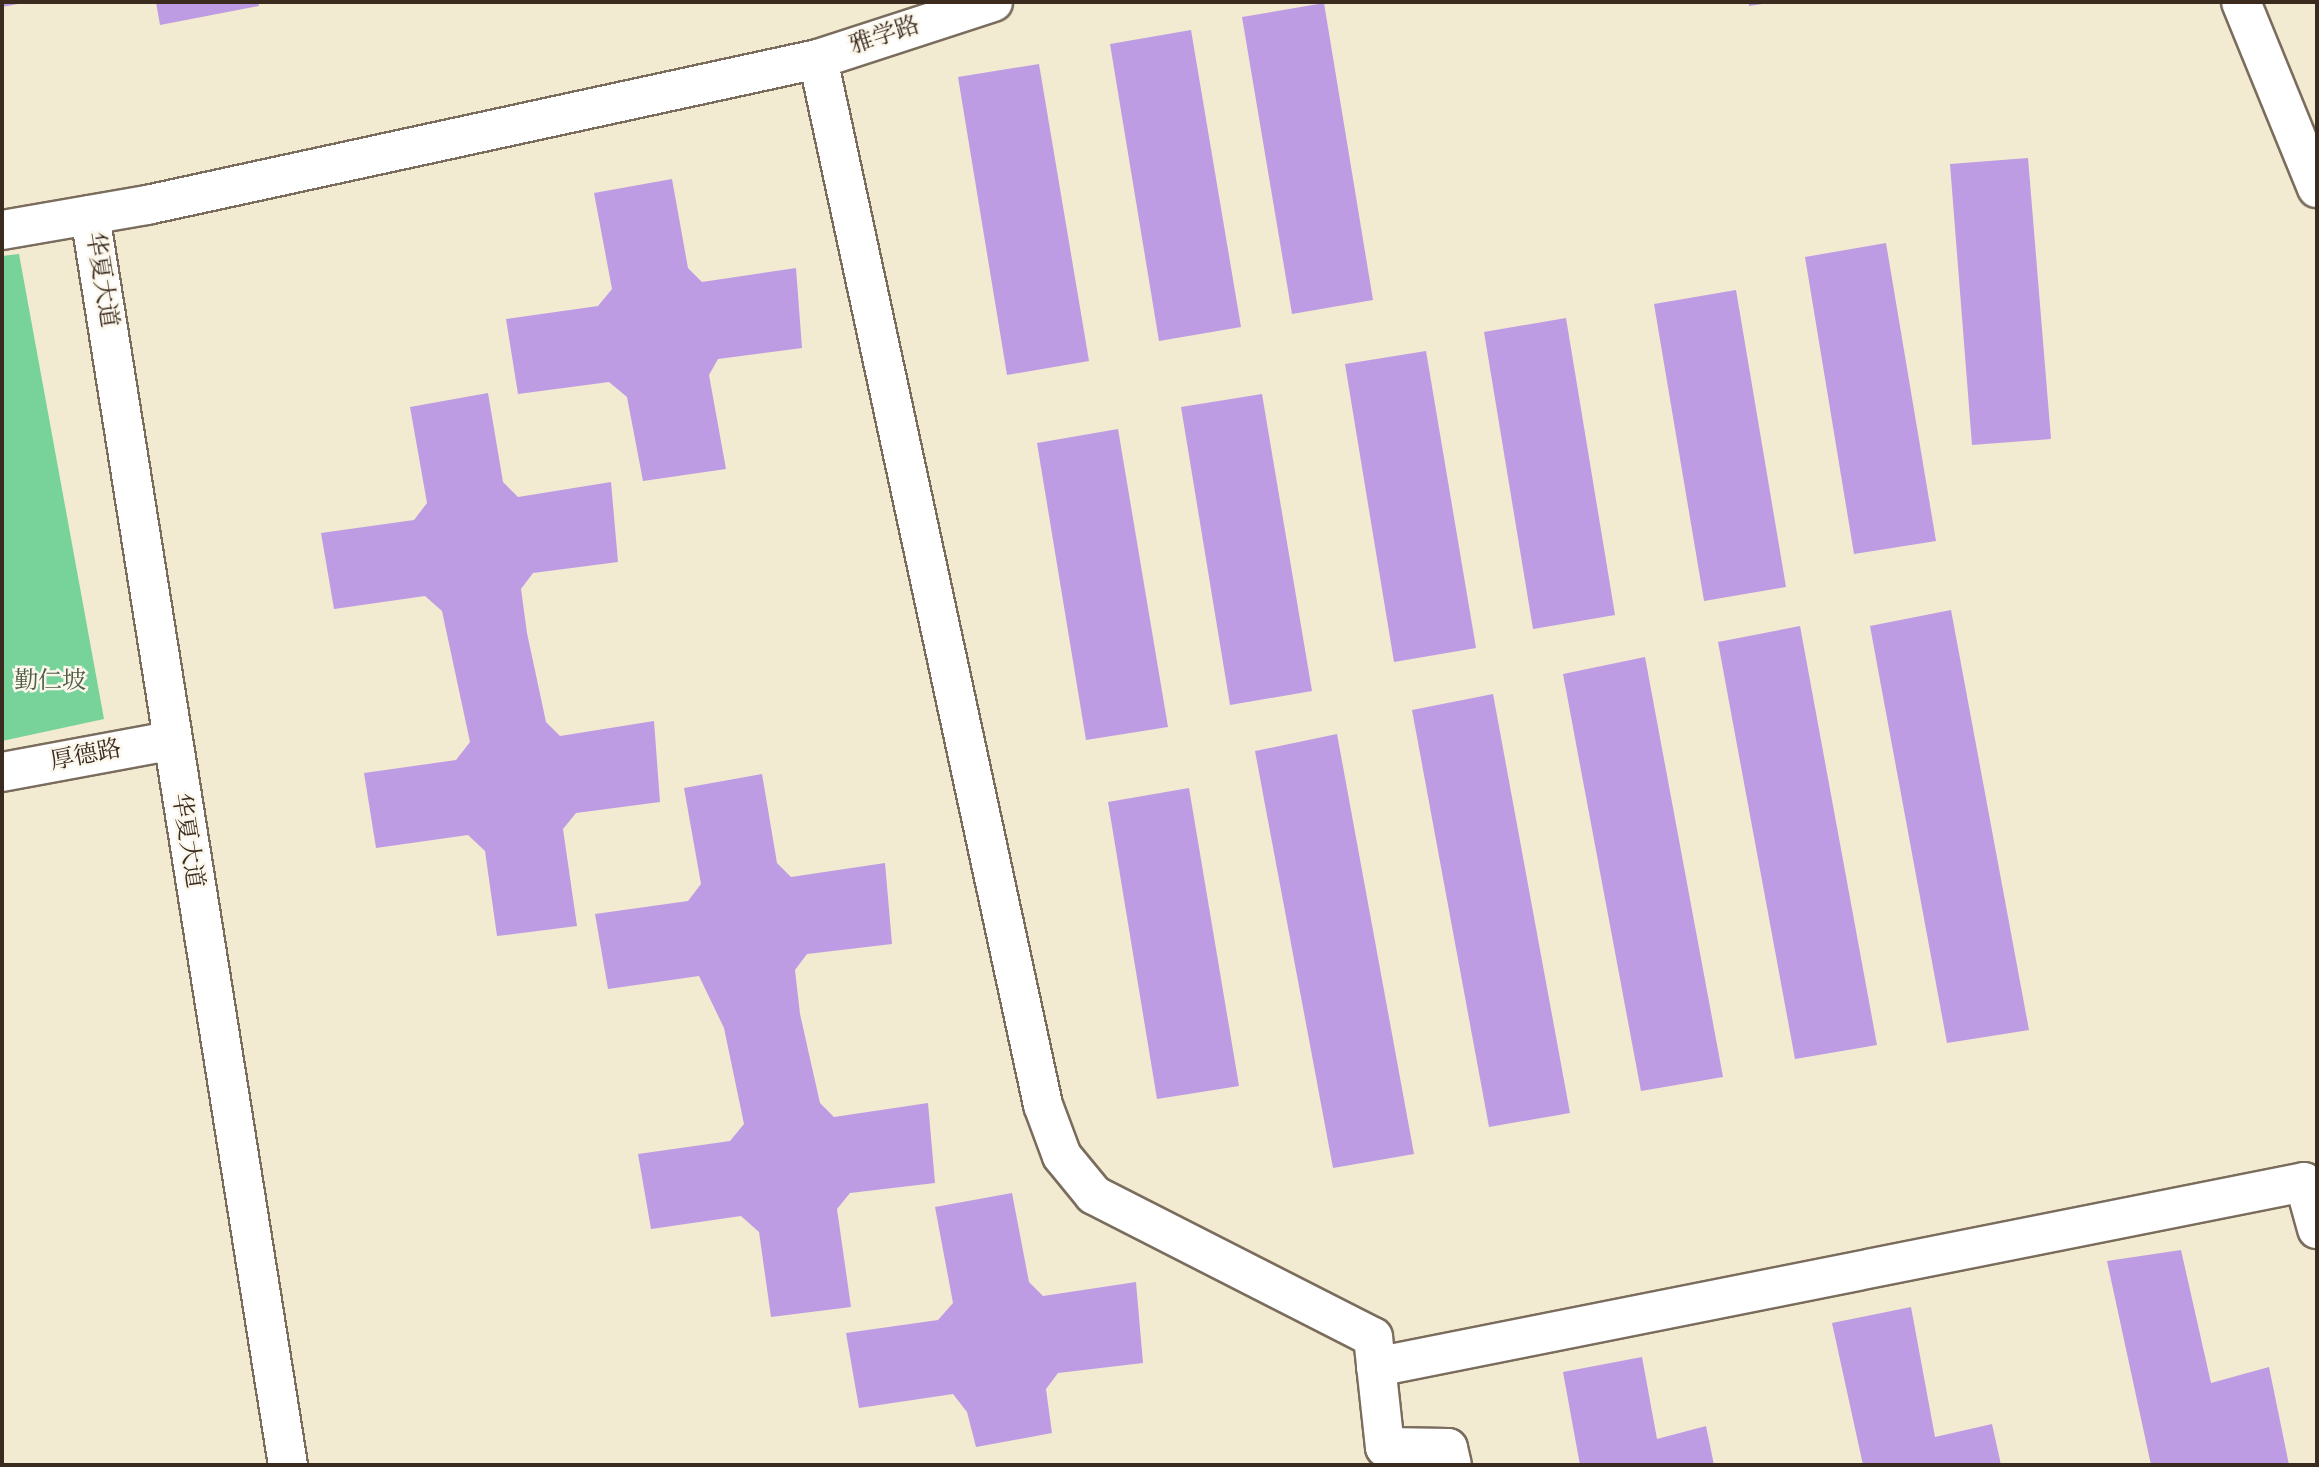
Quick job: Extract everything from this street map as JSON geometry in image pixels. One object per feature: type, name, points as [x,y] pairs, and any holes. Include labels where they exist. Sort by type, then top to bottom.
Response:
[{"type":"street","name":"雅学路","points":[[2,230],[90,215],[818,59],[993,2]]},
{"type":"street","points":[[2241,2],[2317,188]]},
{"type":"street","points":[[818,59],[1042,1105],[1062,1156],[1094,1195],[1373,1337],[1385,1447],[1448,1448],[1452,1465]]},
{"type":"street","name":"华夏大道","points":[[90,215],[170,741],[288,1465]]},
{"type":"street","name":"厚德路","points":[[2,772],[170,741]]},
{"type":"street","points":[[1376,1367],[2304,1182],[2317,1229]]},
{"type":"green space","name":"勤仁坡","points":[[19,254],[104,719],[2,741],[2,256]]},
{"type":"building","points":[[2,2],[23,2],[23,3],[2,7]]},
{"type":"building","points":[[156,2],[258,2],[259,6],[160,25]]},
{"type":"building","points":[[1749,2],[1769,2],[1769,3],[1749,6]]},
{"type":"building","points":[[1324,3],[1373,300],[1292,314],[1242,17]]},
{"type":"building","points":[[1191,30],[1241,327],[1159,341],[1110,44]]},
{"type":"building","points":[[1039,64],[1089,361],[1007,375],[958,77]]},
{"type":"building","points":[[2028,158],[2051,439],[1972,445],[1950,164]]},
{"type":"building","points":[[672,179],[688,268],[702,282],[796,268],[802,348],[718,359],[709,375],[726,469],[643,481],[627,397],[609,382],[518,394],[506,319],[598,306],[612,289],[594,193]]},
{"type":"building","points":[[1886,243],[1936,541],[1854,554],[1805,257]]},
{"type":"building","points":[[1736,290],[1786,587],[1704,601],[1654,304]]},
{"type":"building","points":[[1566,318],[1615,615],[1533,629],[1484,332]]},
{"type":"building","points":[[1426,351],[1476,648],[1394,662],[1345,364]]},
{"type":"building","points":[[488,393],[503,482],[518,497],[611,482],[618,562],[533,573],[521,589],[527,633],[546,722],[560,736],[654,721],[660,802],[576,813],[563,829],[577,926],[497,936],[485,851],[468,835],[376,848],[364,773],[456,760],[470,742],[442,611],[425,596],[334,609],[321,533],[414,520],[427,503],[410,407]]},
{"type":"building","points":[[1262,394],[1312,691],[1230,705],[1181,407]]},
{"type":"building","points":[[1118,429],[1168,727],[1086,740],[1037,443]]},
{"type":"building","points":[[1951,610],[2029,1030],[1947,1043],[1870,626]]},
{"type":"building","points":[[1800,626],[1877,1045],[1795,1059],[1718,642]]},
{"type":"building","points":[[1645,657],[1723,1077],[1641,1091],[1563,674]]},
{"type":"building","points":[[1493,694],[1570,1113],[1489,1127],[1412,710]]},
{"type":"building","points":[[1337,734],[1414,1154],[1333,1168],[1255,751]]},
{"type":"building","points":[[762,774],[777,863],[791,877],[885,863],[892,944],[807,954],[795,970],[800,1014],[820,1103],[834,1117],[928,1103],[935,1183],[850,1193],[837,1209],[851,1307],[771,1317],[759,1232],[741,1216],[651,1229],[638,1154],[730,1141],[744,1124],[724,1028],[699,976],[608,989],[595,914],[688,901],[701,884],[684,788]]},
{"type":"building","points":[[1189,788],[1239,1086],[1157,1099],[1108,802]]},
{"type":"building","points":[[1012,1193],[1029,1282],[1043,1296],[1136,1282],[1143,1363],[1058,1373],[1046,1389],[1052,1433],[976,1447],[967,1412],[953,1394],[859,1408],[846,1333],[938,1320],[953,1303],[935,1207]]},
{"type":"building","points":[[2181,1250],[2211,1383],[2269,1367],[2289,1465],[2151,1465],[2107,1261]]},
{"type":"building","points":[[1911,1307],[1935,1437],[1992,1424],[2001,1465],[1863,1465],[1832,1323]]},
{"type":"building","points":[[1642,1357],[1657,1439],[1706,1426],[1714,1465],[1580,1465],[1563,1372]]}]
